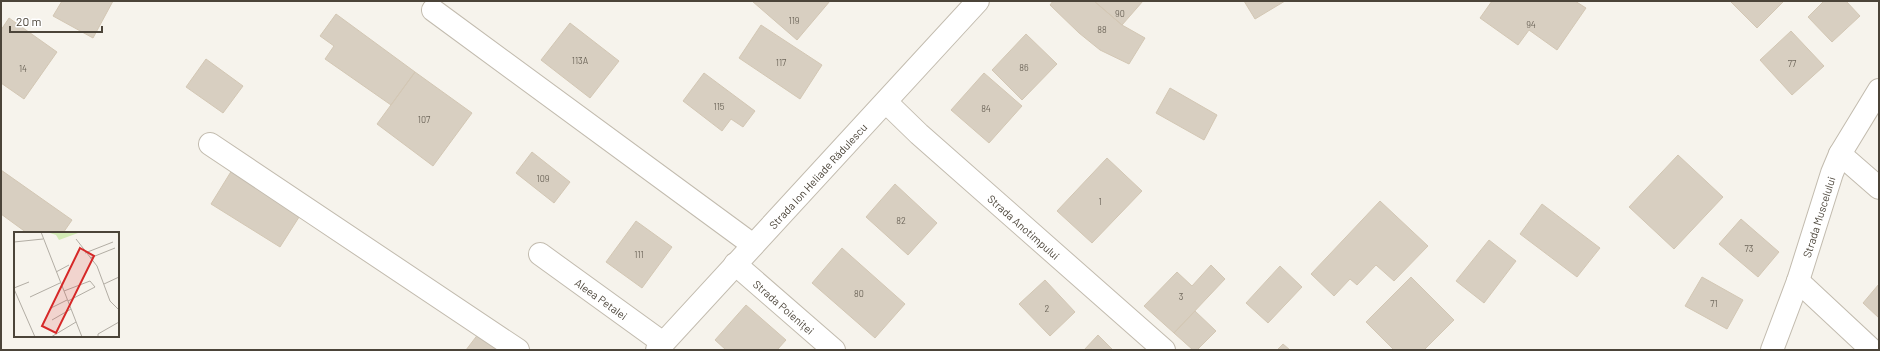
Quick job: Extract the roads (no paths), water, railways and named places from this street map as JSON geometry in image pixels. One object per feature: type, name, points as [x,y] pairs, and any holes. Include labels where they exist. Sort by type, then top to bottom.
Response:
[{"type":"street","name":"Strada Ion Heliade Rădulescu","points":[[660,346],[978,1]]},
{"type":"street","points":[[433,10],[753,245]]},
{"type":"street","name":"Strada Muscelului","points":[[1772,350],[1798,281],[1832,173],[1840,154],[1879,90]]},
{"type":"street","name":"Strada Anotimpului","points":[[886,102],[919,134],[1164,350]]},
{"type":"street","points":[[210,144],[518,350]]},
{"type":"street","points":[[1840,154],[1879,188]]},
{"type":"street","name":"Aleea Petalei","points":[[540,254],[660,346]]},
{"type":"street","name":"Strada Poieniței","points":[[735,264],[834,350]]},
{"type":"street","points":[[1798,281],[1872,350]]}]
